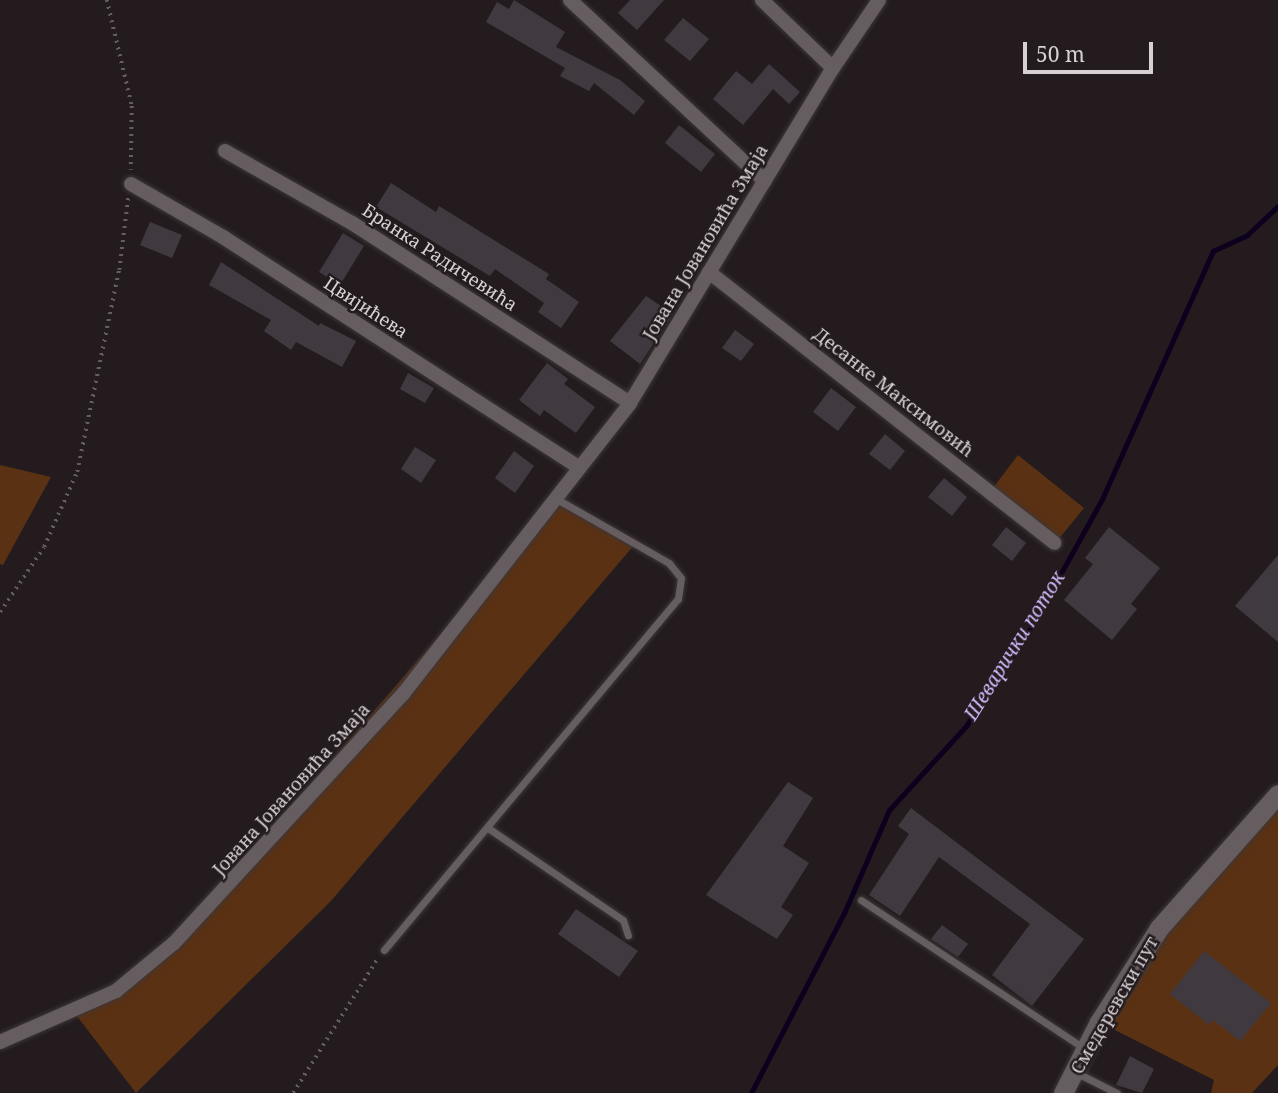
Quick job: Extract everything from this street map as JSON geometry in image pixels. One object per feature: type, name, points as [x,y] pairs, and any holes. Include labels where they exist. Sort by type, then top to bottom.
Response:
[{"type":"main road","name":"Смедеревски пут","points":[[1063,1093],[1085,1050],[1159,928],[1278,794]]},
{"type":"street","points":[[570,0],[765,181]]},
{"type":"street","points":[[762,0],[833,68]]},
{"type":"street","name":"Јована Јовановића Змаја","points":[[0,1042],[116,991],[174,943],[403,694],[630,403],[833,68],[879,0]]},
{"type":"street","name":"Бранка Радичевића","points":[[225,151],[352,223],[630,403]]},
{"type":"street","name":"Цвијићева","points":[[131,184],[223,237],[579,467]]},
{"type":"street","name":"Десанке Максимовић","points":[[709,272],[1054,543]]},
{"type":"lane","points":[[384,950],[488,828],[681,591],[681,578],[669,563],[557,499]]},
{"type":"lane","points":[[488,828],[623,920],[628,935]]},
{"type":"lane","points":[[861,900],[1085,1050]]},
{"type":"lane","points":[[1074,1072],[1117,1093]]},
{"type":"path","points":[[0,612],[44,547],[77,472],[119,270],[131,184],[132,106],[107,0]]},
{"type":"path","points":[[293,1093],[384,950]]},
{"type":"shaded area","points":[[1018,455],[1084,508],[1058,540],[993,488]]},
{"type":"shaded area","points":[[0,465],[51,477],[3,565],[0,564]]},
{"type":"shaded area","points":[[557,499],[635,544],[331,901],[136,1093],[73,1011],[174,943]]},
{"type":"shaded area","points":[[1278,794],[1278,1065],[1252,1093],[1211,1093],[1214,1080],[1099,1022],[1122,984]]},
{"type":"building","points":[[514,0],[565,32],[556,47],[620,80],[645,101],[634,115],[594,83],[589,91],[560,76],[565,68],[486,22],[497,2],[509,9]]},
{"type":"building","points":[[630,0],[664,0],[637,30],[618,13]]},
{"type":"building","points":[[683,18],[709,39],[690,61],[664,40]]},
{"type":"building","points":[[769,64],[800,92],[789,104],[773,89],[743,125],[713,99],[736,71],[752,84]]},
{"type":"building","points":[[679,125],[715,154],[701,172],[665,143]]},
{"type":"building","points":[[391,183],[436,212],[439,206],[549,274],[546,279],[579,302],[561,328],[538,312],[544,303],[495,269],[490,276],[376,207]]},
{"type":"building","points":[[150,222],[182,235],[172,258],[140,245]]},
{"type":"building","points":[[343,233],[364,246],[340,285],[319,272]]},
{"type":"building","points":[[221,262],[319,326],[320,323],[356,341],[342,367],[296,342],[291,350],[264,331],[271,320],[209,285]]},
{"type":"building","points":[[646,296],[673,314],[640,364],[610,341]]},
{"type":"building","points":[[735,330],[754,344],[741,361],[722,348]]},
{"type":"building","points":[[547,363],[568,379],[564,384],[595,407],[576,433],[544,410],[540,416],[519,400]]},
{"type":"building","points":[[408,373],[434,388],[425,403],[400,389]]},
{"type":"building","points":[[831,388],[856,407],[838,431],[813,412]]},
{"type":"building","points":[[885,434],[905,451],[890,470],[869,454]]},
{"type":"building","points":[[415,447],[436,460],[421,483],[401,469]]},
{"type":"building","points":[[514,451],[534,466],[515,493],[495,478]]},
{"type":"building","points":[[944,478],[967,497],[952,516],[928,497]]},
{"type":"building","points":[[1006,527],[1026,543],[1012,561],[992,545]]},
{"type":"building","points":[[1109,527],[1160,568],[1131,604],[1137,609],[1112,640],[1064,600],[1093,564],[1085,558]]},
{"type":"building","points":[[1278,555],[1278,642],[1235,606]]},
{"type":"building","points":[[788,782],[813,798],[783,846],[809,863],[781,907],[793,915],[777,939],[706,895]]},
{"type":"building","points":[[911,808],[1084,939],[1032,1006],[992,975],[1030,924],[939,857],[900,916],[869,895],[909,834],[898,826]]},
{"type":"building","points":[[576,909],[638,951],[619,977],[558,934]]},
{"type":"building","points":[[942,925],[968,944],[958,957],[931,939]]},
{"type":"building","points":[[1204,951],[1271,1003],[1240,1041],[1213,1020],[1209,1025],[1170,994]]},
{"type":"building","points":[[1130,1056],[1154,1069],[1142,1093],[1116,1085]]},
{"type":"waterway","name":"Шеварички поток","points":[[751,1093],[844,913],[889,810],[966,726],[1030,629],[1102,499],[1213,251],[1247,235],[1278,206]]}]
